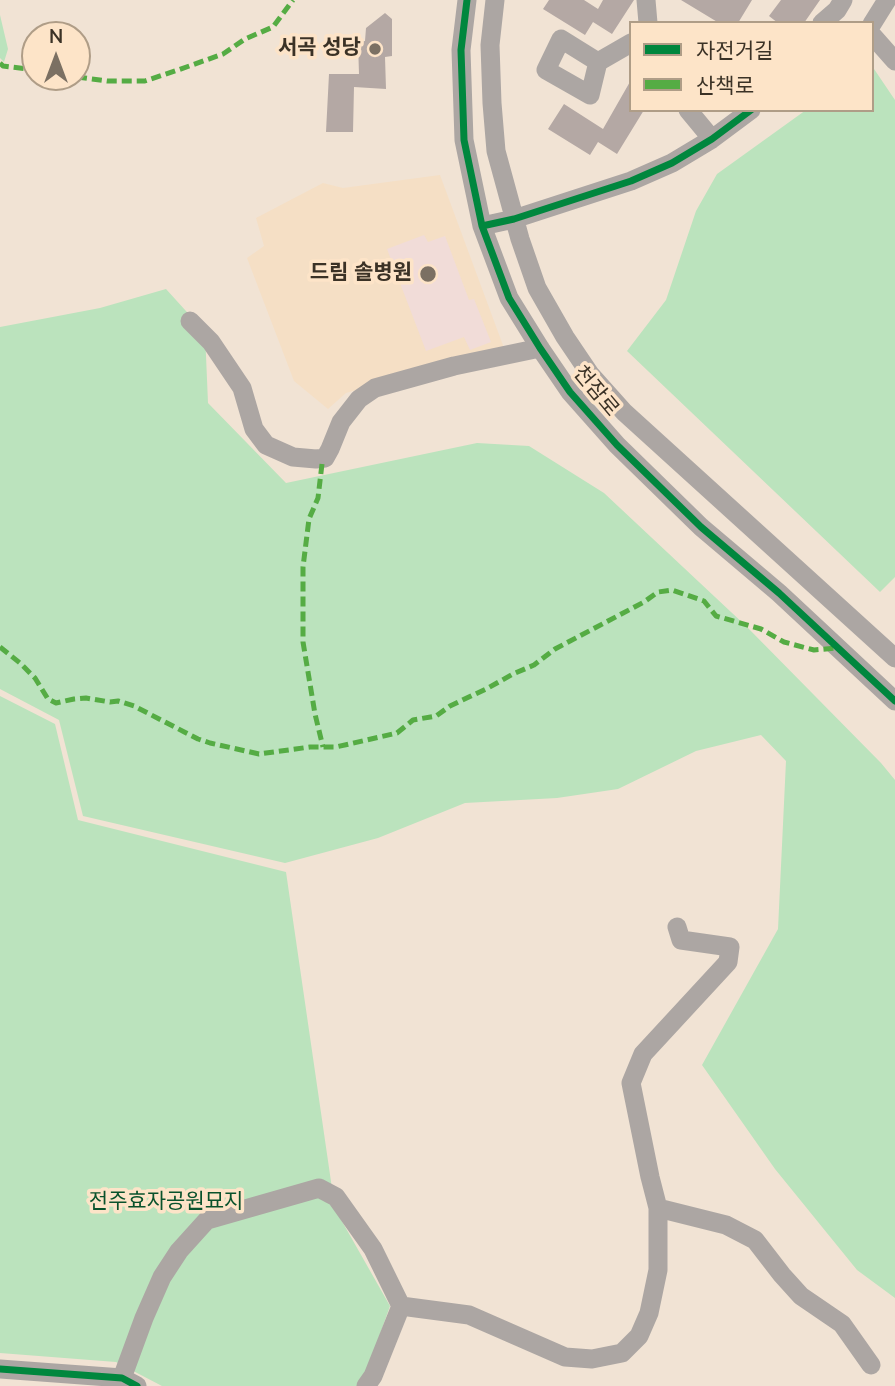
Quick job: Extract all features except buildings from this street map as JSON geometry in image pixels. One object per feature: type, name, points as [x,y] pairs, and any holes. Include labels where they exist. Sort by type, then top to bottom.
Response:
[{"type":"street","name":"천잠로","points":[[467,0],[461,50],[464,140],[482,226],[509,298],[570,392],[617,445],[701,527],[779,593],[895,701]]},
{"type":"street","name":"천잠로","points":[[495,0],[489,45],[496,151],[514,219],[537,288],[565,337],[590,374],[624,412],[895,658]]},
{"type":"street","points":[[646,0],[648,21]]},
{"type":"street","points":[[824,21],[837,10],[843,0]]},
{"type":"street","points":[[874,21],[887,0]]},
{"type":"street","points":[[874,37],[895,61]]},
{"type":"street","points":[[598,62],[629,44]]},
{"type":"street","points":[[690,112],[712,139]]},
{"type":"street","points":[[482,226],[514,219],[631,181],[672,163],[712,139],[748,112]]},
{"type":"street","points":[[190,321],[211,342],[242,388],[254,429],[266,445],[293,457],[316,459],[325,458],[341,422],[359,399],[375,388],[454,366],[540,348]]},
{"type":"street","points":[[401,1306],[469,1315],[565,1357],[592,1359],[622,1353],[639,1336],[649,1313],[658,1270],[659,1208],[631,1083],[643,1055],[729,962],[730,947],[681,940],[677,927]]},
{"type":"street","points":[[0,1369],[129,1382],[144,1318],[162,1278],[178,1251],[206,1220],[319,1188],[336,1196],[373,1249],[401,1306],[373,1376],[366,1386]]},
{"type":"street","points":[[659,1208],[726,1225],[755,1240],[801,1296],[842,1324],[871,1365]]},
{"type":"shaded area","points":[[440,175],[504,348],[346,393],[328,409],[294,381],[247,258],[264,246],[256,218],[323,183],[343,188]]},
{"type":"shaded area","name":"드림 솔병원","points":[[424,235],[428,242],[445,236],[469,300],[474,299],[491,342],[470,350],[464,337],[426,351],[387,249]]},
{"type":"green space","points":[[0,15],[8,49],[4,62],[0,58]]},
{"type":"green space","points":[[874,69],[895,100],[895,577],[880,592],[627,351],[666,300],[696,211],[717,174],[803,112],[874,112]]},
{"type":"green space","points":[[166,289],[205,332],[208,403],[286,483],[477,443],[529,446],[604,493],[747,627],[895,780],[895,1298],[857,1270],[775,1169],[702,1065],[778,929],[786,761],[761,735],[696,751],[618,789],[557,798],[465,803],[378,838],[285,863],[83,816],[59,720],[0,689],[0,327],[100,308]]},
{"type":"green space","name":"전주효자공원묘지","points":[[0,696],[55,724],[78,820],[286,872],[335,1209],[390,1306],[367,1371],[357,1386],[162,1386],[116,1362],[0,1353]]},
{"type":"marked path","points":[[91,79],[145,81],[223,54],[245,39],[273,27],[293,0]]},
{"type":"marked path","points":[[0,63],[3,66],[21,68]]},
{"type":"marked path","points":[[322,464],[318,498],[309,519],[303,567],[303,642],[323,747]]},
{"type":"marked path","points":[[0,647],[20,663],[35,678],[48,699],[56,703],[86,698],[118,701],[134,706],[198,739],[259,754],[310,747],[336,747],[397,733],[413,720],[436,716],[450,706],[534,665],[555,649],[658,592],[672,590],[704,601],[716,616],[761,629],[784,642],[814,650],[837,648]]},
{"type":"cycle path","points":[[467,0],[461,50],[464,140],[482,226],[509,298],[570,392],[617,445],[701,527],[779,593],[895,701]]},
{"type":"cycle path","points":[[482,226],[514,219],[631,181],[672,163],[712,139],[748,112]]},
{"type":"cycle path","points":[[0,1369],[122,1378],[137,1386]]},
{"type":"place","name":"서곡 성당","points":[[375,49]]},
{"type":"place","name":"드림 솔병원","points":[[428,274]]}]
